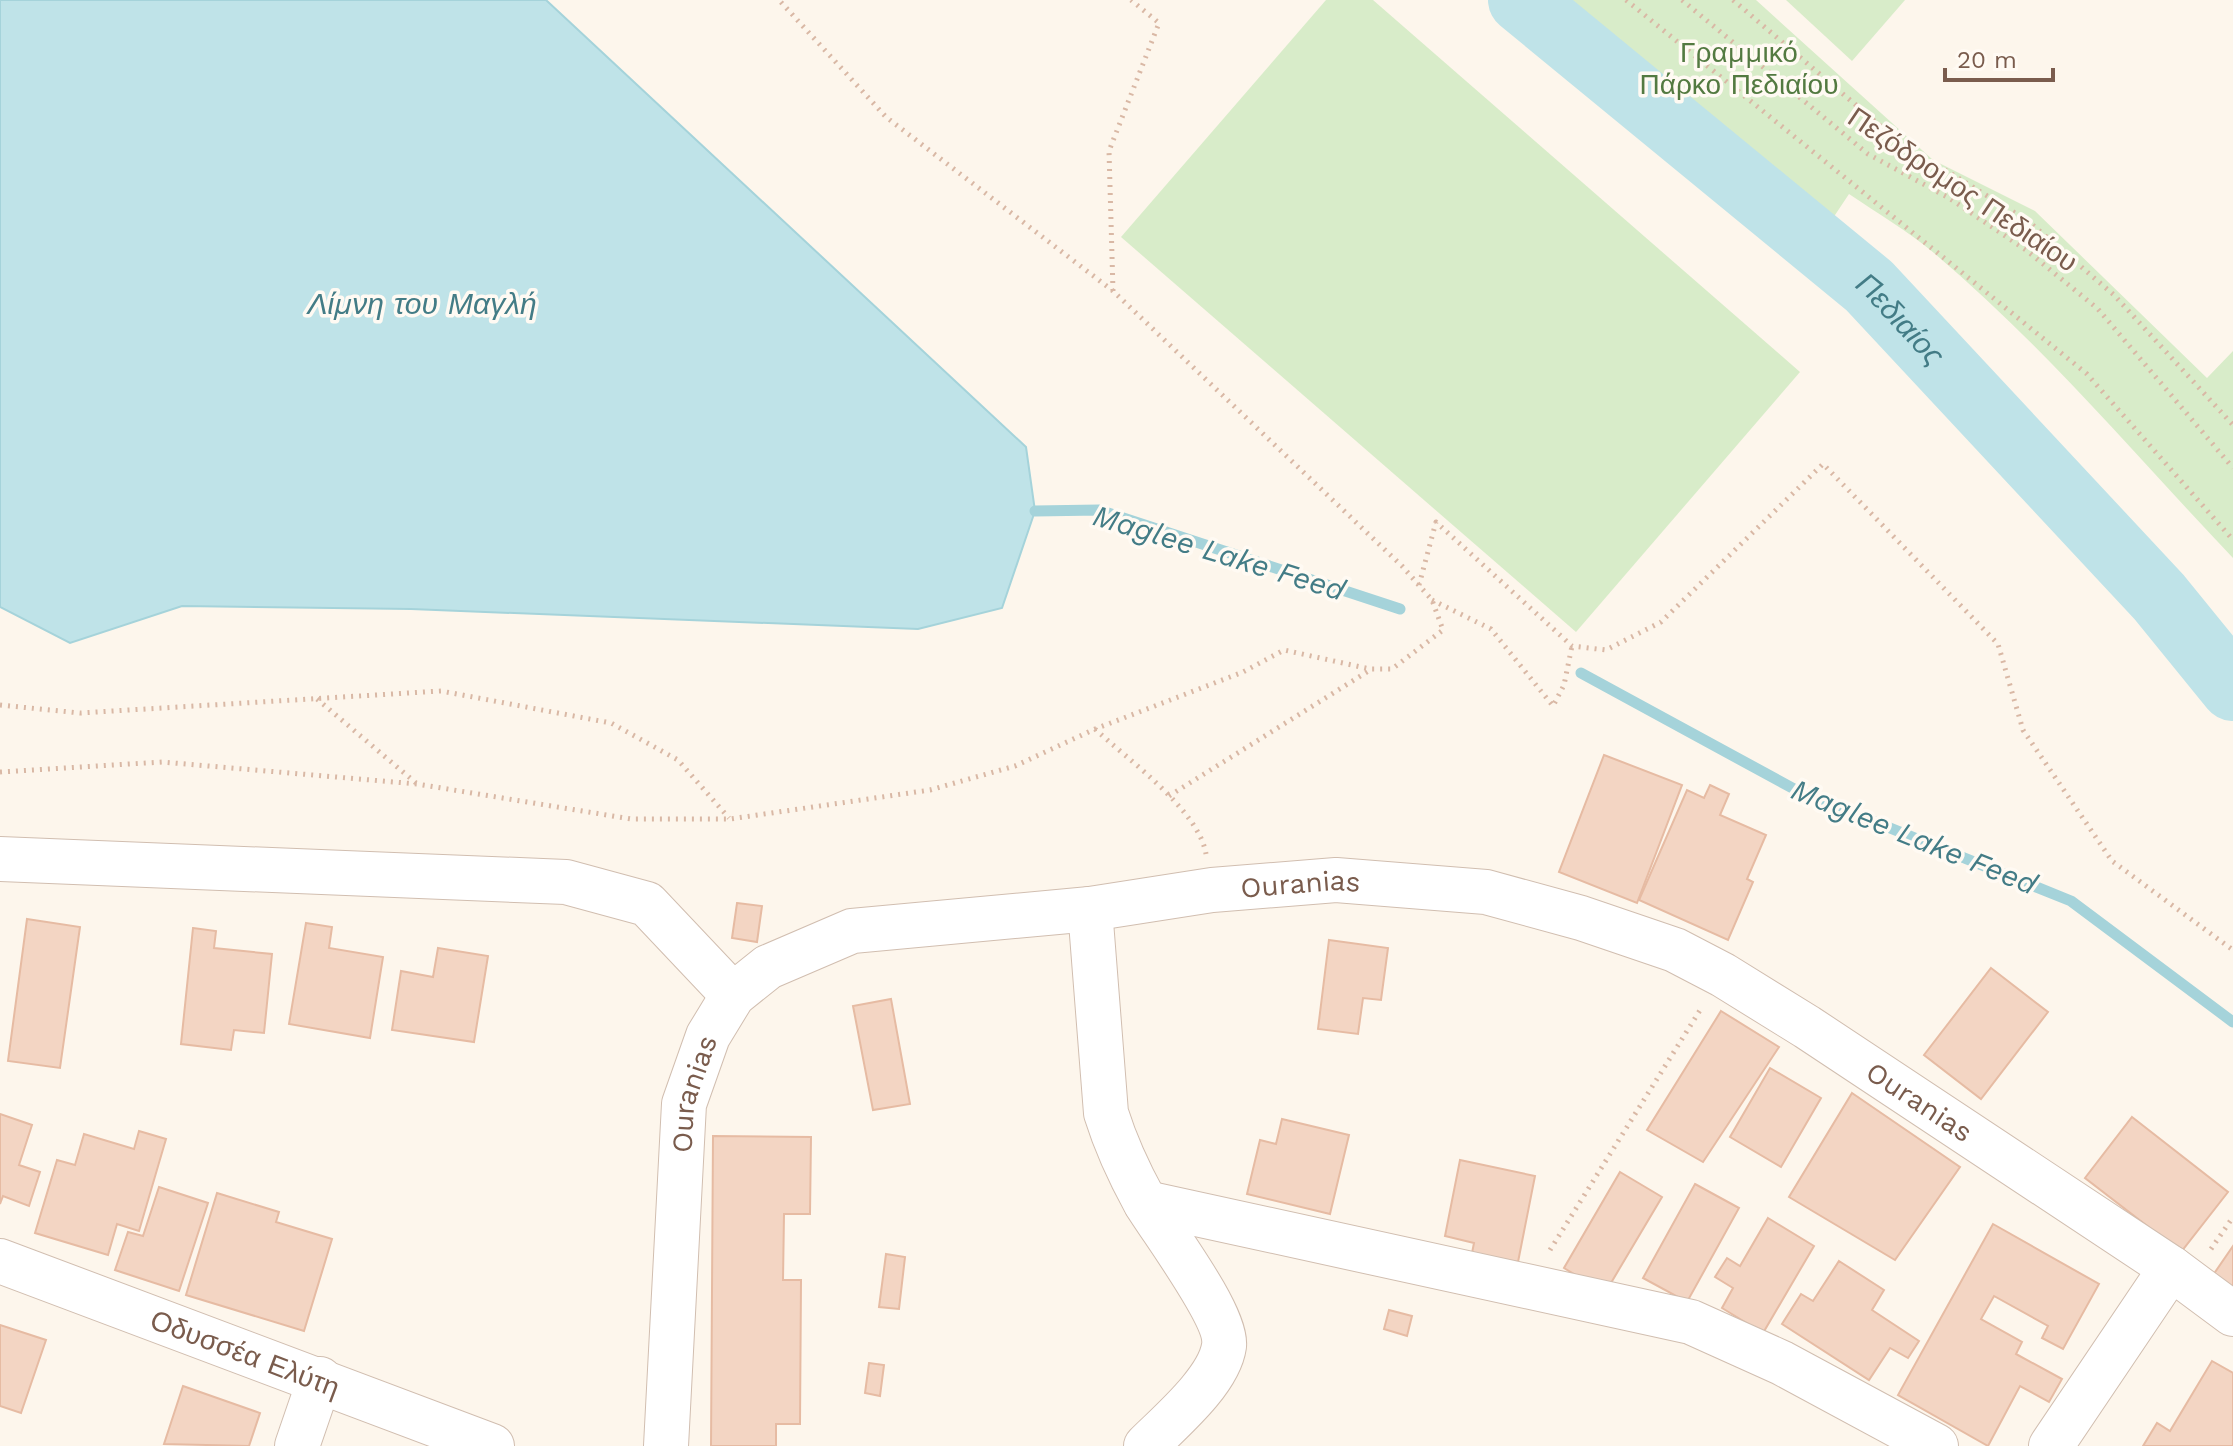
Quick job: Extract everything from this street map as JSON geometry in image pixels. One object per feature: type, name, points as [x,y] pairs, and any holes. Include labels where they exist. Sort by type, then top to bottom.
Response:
[{"type":"street","points":[[0,859],[566,882],[647,904],[733,995]]},
{"type":"street","name":"Ouranias","points":[[666,1446],[684,1104],[708,1036],[733,995],[768,967],[852,931],[1090,909],[1212,890],[1336,880],[1486,892],[1581,918],[1675,950],[1723,975],[2171,1268],[2233,1314]]},
{"type":"street","points":[[1090,909],[1106,1113],[1125,1165],[1213,1309],[1224,1339],[1216,1365],[1193,1398],[1146,1446]]},
{"type":"street","points":[[1146,1203],[1691,1322],[1782,1363],[1936,1446]]},
{"type":"street","name":"Οδυσσέα Ελύτη","points":[[0,1261],[492,1446]]},
{"type":"street","points":[[2051,1446],[2171,1268]]},
{"type":"street","points":[[297,1446],[320,1379]]},
{"type":"path","points":[[779,0],[886,117],[1113,291],[1432,600],[1491,629],[1553,706],[1564,685],[1572,646]]},
{"type":"path","points":[[1113,291],[1109,151],[1159,23],[1131,0]]},
{"type":"path","points":[[1626,0],[2087,374],[2233,540]]},
{"type":"path","name":"Πεζόδρομος Πεδιαίου","points":[[1682,0],[1868,154],[1949,198],[2013,241],[2098,309],[2233,468]]},
{"type":"path","points":[[1733,0],[1898,141],[2028,221],[2114,295],[2233,425]]},
{"type":"path","points":[[1419,586],[1436,522],[1572,646],[1606,650],[1661,622],[1823,464],[1998,644],[2023,730],[2112,861],[2233,950]]},
{"type":"path","points":[[0,772],[162,762],[417,784],[631,819],[730,819],[930,790],[1015,766],[1095,729],[1243,672],[1284,650],[1370,669],[1392,669],[1443,630],[1432,600]]},
{"type":"path","points":[[1169,796],[1370,669]]},
{"type":"path","points":[[0,705],[80,713],[441,691],[611,723],[678,760],[730,819]]},
{"type":"path","points":[[317,699],[417,784]]},
{"type":"path","points":[[1095,729],[1169,796],[1204,839],[1212,890]]},
{"type":"path","points":[[1528,1284],[1723,975]]},
{"type":"green space","points":[[1326,0],[1373,0],[1800,372],[1576,632],[1121,237]]},
{"type":"green space","name":"Γραμμικό Πάρκο Πεδιαίου","points":[[1555,0],[1756,0],[1933,160],[2035,211],[2207,378],[2233,351],[2233,558],[2051,363],[1934,253],[1849,194],[1831,221]]},
{"type":"green space","points":[[1786,0],[1905,0],[1852,61]]},
{"type":"water","name":"Λίμνη του Μαγλή","points":[[0,0],[546,0],[1026,447],[1035,511],[1002,608],[918,629],[411,609],[182,606],[70,643],[0,607]]},
{"type":"building","points":[[1604,755],[1682,785],[1637,903],[1559,872]]},
{"type":"building","points":[[1710,785],[1729,794],[1720,815],[1766,835],[1747,879],[1753,882],[1728,940],[1639,900],[1687,790],[1704,798]]},
{"type":"building","points":[[737,903],[762,906],[757,942],[732,938]]},
{"type":"building","points":[[27,919],[80,927],[60,1068],[8,1061]]},
{"type":"building","points":[[306,923],[332,927],[329,948],[383,957],[370,1038],[289,1024]]},
{"type":"building","points":[[193,928],[216,931],[214,948],[272,954],[264,1033],[234,1030],[231,1050],[181,1044]]},
{"type":"building","points":[[1329,940],[1388,948],[1381,1000],[1363,998],[1358,1034],[1318,1029]]},
{"type":"building","points":[[438,948],[488,956],[474,1042],[392,1030],[401,971],[433,977]]},
{"type":"building","points":[[1991,968],[2048,1012],[1981,1099],[1924,1055]]},
{"type":"building","points":[[891,999],[910,1104],[873,1110],[853,1006]]},
{"type":"building","points":[[1721,1011],[1779,1047],[1703,1162],[1647,1130]]},
{"type":"building","points":[[1770,1068],[1821,1098],[1781,1167],[1730,1137]]},
{"type":"building","points":[[1852,1093],[1960,1167],[1895,1260],[1789,1197]]},
{"type":"building","points":[[0,1114],[32,1125],[19,1165],[40,1172],[29,1206],[3,1196],[0,1204]]},
{"type":"building","points":[[2132,1117],[2228,1192],[2181,1252],[2085,1178]]},
{"type":"building","points":[[1282,1119],[1349,1135],[1330,1214],[1247,1194],[1260,1140],[1276,1144]]},
{"type":"building","points":[[139,1131],[166,1139],[139,1231],[117,1224],[108,1255],[35,1233],[57,1160],[75,1165],[84,1134],[134,1149]]},
{"type":"building","points":[[713,1136],[811,1137],[810,1214],[784,1214],[783,1280],[801,1280],[800,1424],[776,1424],[776,1446],[711,1446]]},
{"type":"building","points":[[1460,1160],[1535,1176],[1518,1262],[1472,1253],[1474,1243],[1445,1236]]},
{"type":"building","points":[[1620,1172],[1662,1197],[1605,1293],[1564,1268]]},
{"type":"building","points":[[1695,1184],[1739,1208],[1687,1302],[1643,1278]]},
{"type":"building","points":[[159,1187],[208,1203],[179,1291],[115,1270],[128,1232],[143,1236]]},
{"type":"building","points":[[217,1193],[279,1212],[276,1222],[332,1239],[304,1331],[186,1295]]},
{"type":"building","points":[[1768,1218],[1814,1246],[1763,1333],[1722,1308],[1733,1288],[1715,1277],[1727,1258],[1740,1266]]},
{"type":"building","points":[[1993,1224],[2099,1284],[2063,1349],[2042,1338],[2048,1326],[1994,1296],[1981,1319],[2022,1342],[2016,1354],[2062,1379],[2049,1402],[2020,1386],[1988,1446],[1898,1395]]},
{"type":"building","points":[[2233,1246],[2233,1293],[2211,1278]]},
{"type":"building","points":[[886,1254],[905,1257],[899,1309],[879,1307]]},
{"type":"building","points":[[1839,1261],[1884,1290],[1872,1310],[1919,1341],[1908,1358],[1890,1348],[1869,1380],[1782,1324],[1801,1294],[1813,1301]]},
{"type":"building","points":[[1389,1310],[1412,1316],[1407,1336],[1384,1329]]},
{"type":"building","points":[[0,1325],[46,1340],[21,1413],[0,1406]]},
{"type":"building","points":[[2212,1361],[2233,1373],[2233,1446],[2143,1446],[2157,1423],[2170,1431]]},
{"type":"building","points":[[869,1363],[884,1365],[880,1396],[865,1393]]},
{"type":"building","points":[[183,1386],[260,1413],[249,1446],[164,1444]]},
{"type":"waterway","name":"Πεδιαίος","points":[[1521,0],[1869,286],[2159,597],[2233,688]]},
{"type":"waterway","name":"Maglee Lake Feed","points":[[1035,511],[1099,510],[1400,609]]},
{"type":"waterway","name":"Maglee Lake Feed","points":[[1581,673],[1796,790],[2071,901],[2233,1022]]}]
